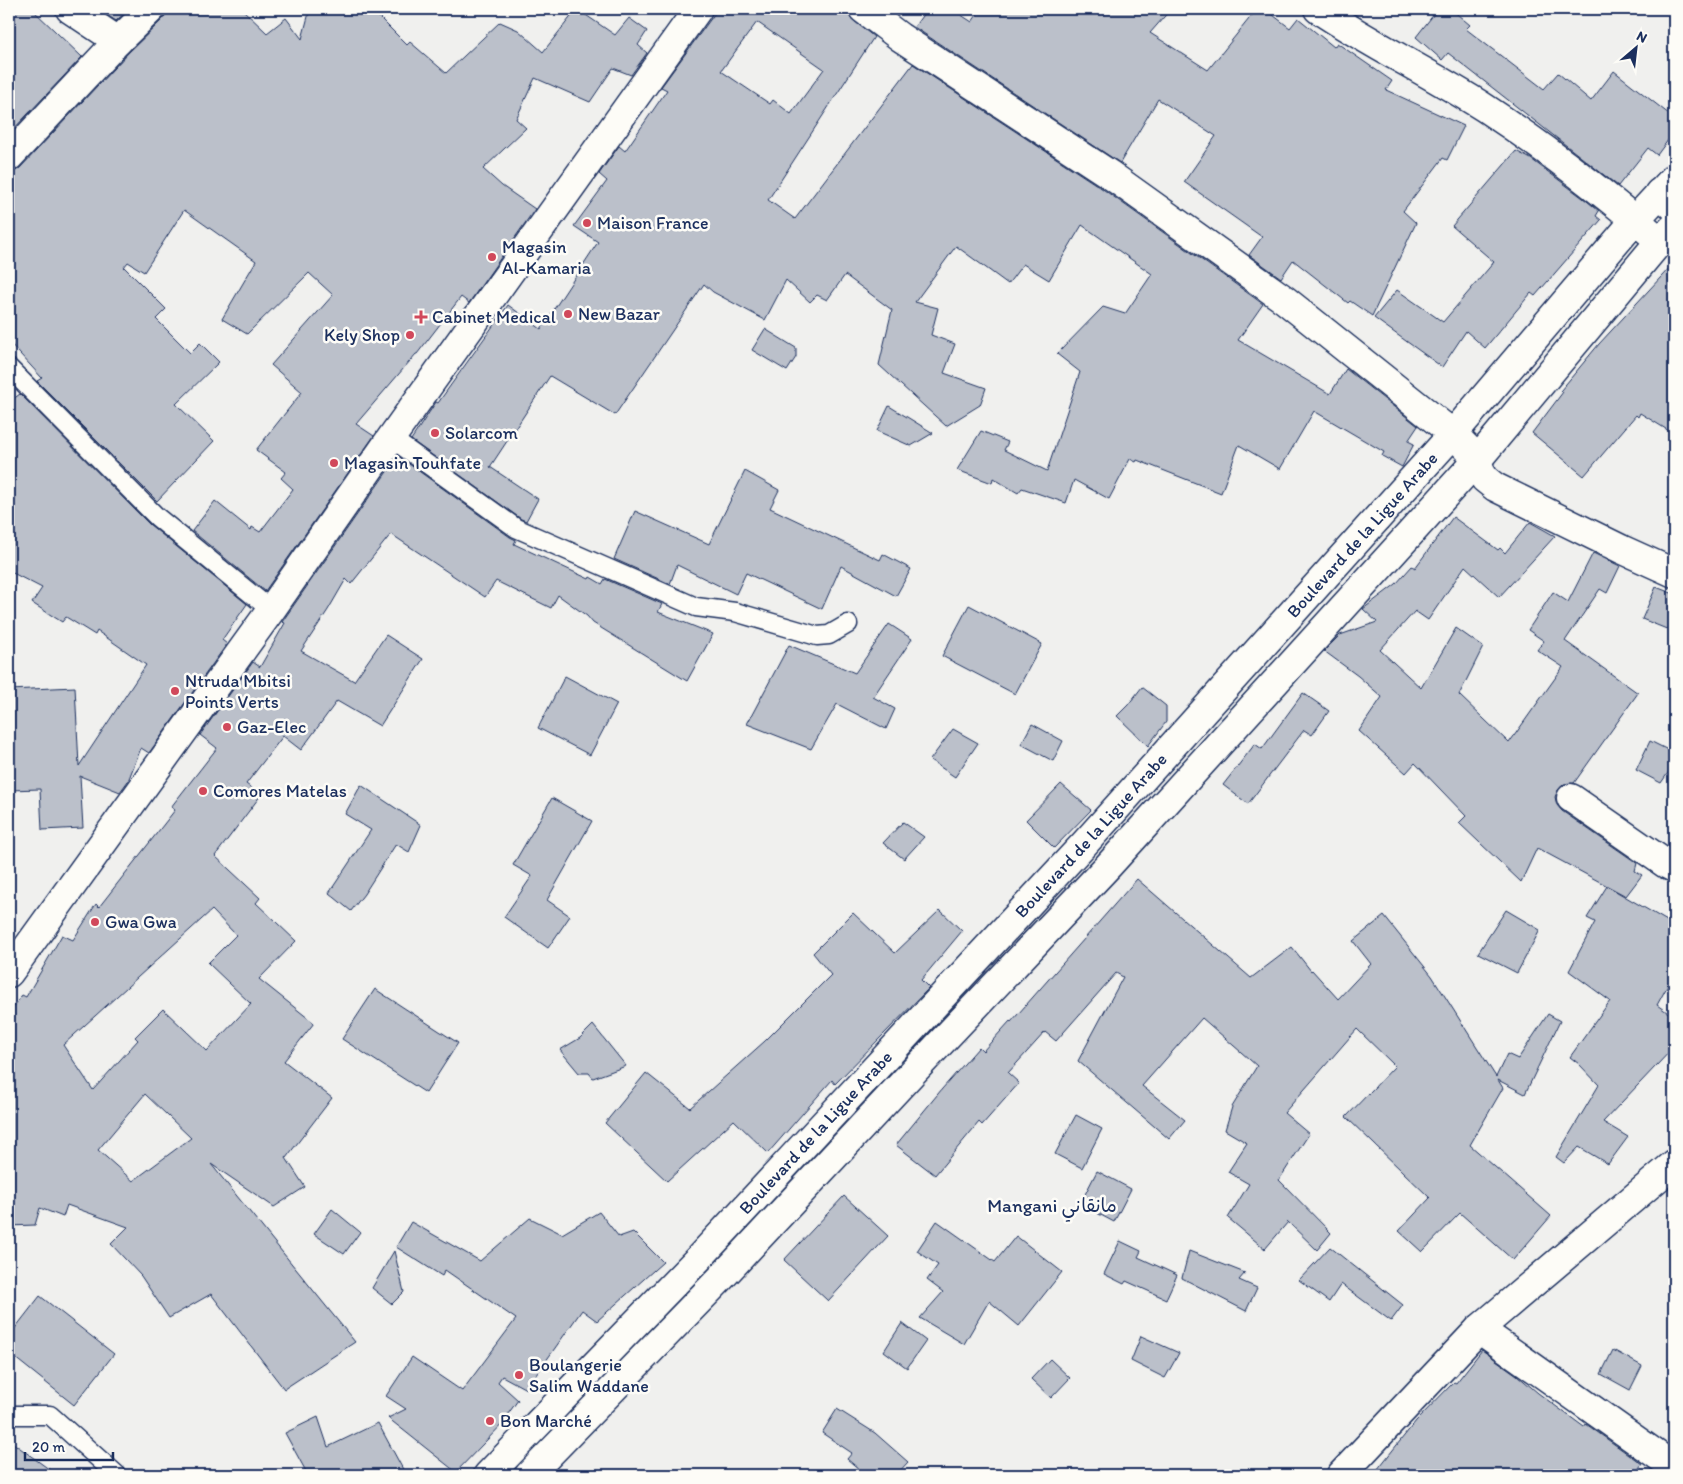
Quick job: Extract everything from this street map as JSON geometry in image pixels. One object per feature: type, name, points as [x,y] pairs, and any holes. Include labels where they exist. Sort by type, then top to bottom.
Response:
[{"type":"street","points":[[70,9],[118,40]]},
{"type":"street","points":[[9,157],[118,40],[150,9]]},
{"type":"street","points":[[9,973],[271,610],[391,438],[698,9]]},
{"type":"street","points":[[863,9],[900,37],[1109,174],[1285,300],[1453,434],[1478,460],[1485,480],[1495,487],[1621,550],[1674,573]]},
{"type":"street","points":[[1318,9],[1485,108],[1555,157],[1635,220],[1667,234]]},
{"type":"street","name":"Boulevard de la Ligue Arabe","points":[[488,1475],[698,1260],[1055,875],[1453,434],[1635,220],[1669,193]]},
{"type":"street","name":"Boulevard de la Ligue Arabe","points":[[529,1475],[719,1280],[1078,897],[1478,460],[1667,234]]},
{"type":"street","points":[[1571,798],[1674,868]]},
{"type":"street","points":[[1055,875],[1078,897]]},
{"type":"street","points":[[892,1050],[914,1070]]},
{"type":"street","points":[[1342,1475],[1479,1329],[1670,1175]]},
{"type":"street","points":[[698,1260],[719,1280]]},
{"type":"street","points":[[1479,1329],[1674,1467]]},
{"type":"lane","points":[[9,368],[157,517],[271,610]]},
{"type":"lane","points":[[391,438],[516,528],[696,607],[735,612],[817,636],[829,635],[848,624]]},
{"type":"lane","points":[[9,1414],[50,1416],[116,1475]]},
{"type":"building","points":[[9,9],[32,9],[82,57],[9,134]]},
{"type":"building","points":[[98,9],[129,9],[116,21]]},
{"type":"building","points":[[166,9],[242,9],[267,33],[286,18],[302,39],[310,9],[371,9],[407,45],[410,42],[446,73],[500,22],[518,30],[543,52],[577,9],[615,35],[629,18],[647,31],[638,45],[647,53],[631,75],[613,68],[590,102],[535,78],[516,119],[526,128],[483,169],[502,186],[535,209],[469,303],[461,297],[417,354],[356,424],[374,436],[265,591],[192,531],[215,501],[251,530],[252,527],[260,532],[293,489],[281,478],[286,472],[256,450],[302,392],[271,365],[333,295],[309,273],[247,334],[222,319],[256,261],[184,210],[144,272],[128,262],[124,267],[166,309],[156,319],[190,353],[200,343],[219,362],[176,404],[214,441],[157,501],[37,381],[42,378],[9,342],[9,172],[14,172],[20,168],[129,52],[162,20],[166,14]]},
{"type":"building","points":[[718,9],[844,9],[848,11],[849,16],[854,21],[874,37],[768,200],[795,219],[913,64],[1100,187],[1263,304],[1238,340],[1330,394],[1346,369],[1418,426],[1408,441],[1414,444],[1402,467],[1382,456],[1384,452],[1314,411],[1280,469],[1239,445],[1221,493],[1137,460],[1136,462],[1130,459],[1109,499],[1074,480],[1066,503],[1022,488],[1018,493],[993,478],[992,483],[957,470],[981,431],[1008,442],[1004,450],[1047,471],[1080,372],[1057,354],[1103,307],[1125,314],[1152,274],[1082,225],[1049,280],[1023,264],[1008,284],[956,246],[915,302],[938,308],[931,335],[955,344],[944,373],[986,388],[980,405],[946,426],[879,365],[892,310],[845,275],[827,300],[817,295],[810,302],[786,280],[765,320],[713,292],[704,284],[615,415],[550,376],[490,467],[538,499],[526,521],[521,519],[411,440],[436,402],[438,403],[508,305],[541,329],[598,242],[574,226],[607,181],[599,174],[619,146],[625,151],[667,90],[661,87]],"holes":[[[757,22],[824,69],[791,114],[773,100],[770,104],[721,71]]]},
{"type":"building","points":[[927,9],[952,9],[972,22],[981,9],[1171,9],[1150,33],[1208,70],[1257,9],[1265,9],[1290,28],[1298,18],[1334,47],[1337,43],[1392,81],[1386,90],[1464,126],[1447,160],[1443,158],[1403,211],[1416,223],[1372,316],[1350,301],[1348,303],[1293,260],[1281,278],[1249,255],[1262,237],[1184,182],[1216,136],[1158,99],[1120,163],[914,27]]},
{"type":"building","points":[[1438,9],[1451,9],[1470,25],[1466,29],[1544,89],[1558,73],[1591,101],[1614,71],[1674,118],[1674,132],[1657,155],[1648,148],[1618,186],[1448,53],[1442,60],[1416,37]]},
{"type":"building","points":[[1516,151],[1531,159],[1587,201],[1599,211],[1596,216],[1601,220],[1535,296],[1531,293],[1485,348],[1466,331],[1442,367],[1374,318],[1397,290],[1443,322],[1494,262],[1452,226]]},
{"type":"building","points":[[1674,263],[1674,434],[1640,413],[1638,417],[1636,415],[1584,476],[1532,433],[1563,392],[1561,390],[1599,344]]},
{"type":"building","points":[[765,329],[796,348],[796,357],[787,371],[752,350]]},
{"type":"building","points":[[20,394],[149,524],[247,604],[222,640],[227,644],[149,753],[141,748],[128,781],[120,792],[80,776],[83,828],[42,830],[40,789],[9,790],[9,690],[75,687],[79,766],[146,665],[97,631],[95,635],[66,617],[62,622],[32,603],[42,588],[9,571],[9,402]]},
{"type":"building","points":[[889,406],[933,433],[911,446],[877,431]]},
{"type":"building","points":[[398,456],[516,540],[514,544],[589,579],[590,577],[602,584],[605,579],[662,604],[658,612],[713,634],[687,681],[593,623],[587,616],[558,595],[551,608],[496,581],[485,597],[391,534],[351,584],[346,579],[301,651],[354,681],[386,635],[423,659],[380,726],[337,701],[301,750],[283,736],[246,784],[261,795],[215,856],[260,898],[256,903],[296,941],[259,979],[314,1023],[284,1061],[332,1098],[286,1158],[305,1187],[274,1207],[211,1164],[355,1342],[284,1389],[211,1294],[169,1318],[141,1276],[111,1244],[128,1227],[67,1205],[63,1217],[40,1208],[35,1225],[9,1226],[9,1014],[22,995],[26,997],[62,935],[73,940],[96,904],[99,907],[175,810],[171,807],[217,748],[200,735],[253,662],[260,667],[285,623],[282,622]],"holes":[[[212,910],[236,935],[208,963],[251,1004],[207,1051],[163,1009],[135,1037],[138,1040],[93,1090],[63,1045]],[[145,1094],[191,1138],[133,1181],[98,1150]]]},
{"type":"building","points":[[745,471],[779,490],[770,508],[880,560],[883,554],[911,569],[896,596],[841,566],[822,609],[746,573],[736,594],[677,565],[670,584],[614,559],[635,511],[709,544]]},
{"type":"building","points":[[1453,517],[1498,550],[1500,548],[1505,553],[1530,522],[1555,536],[1499,597],[1465,566],[1428,620],[1415,611],[1380,650],[1421,688],[1456,628],[1483,647],[1459,695],[1509,743],[1563,667],[1537,650],[1544,641],[1528,630],[1553,592],[1568,602],[1593,553],[1620,566],[1607,593],[1600,589],[1565,641],[1638,693],[1574,783],[1564,784],[1558,790],[1555,797],[1557,805],[1562,811],[1637,863],[1635,871],[1642,875],[1626,896],[1537,848],[1521,882],[1459,823],[1466,816],[1415,763],[1406,773],[1359,731],[1382,697],[1358,676],[1324,651],[1340,635],[1377,622],[1363,609],[1396,584],[1412,566],[1415,568]]},
{"type":"building","points":[[1656,587],[1674,594],[1674,632],[1642,619]]},
{"type":"building","points":[[969,605],[1042,644],[1015,694],[942,656]]},
{"type":"building","points":[[889,624],[912,639],[873,697],[895,709],[886,729],[837,704],[811,749],[747,724],[789,645],[855,673]]},
{"type":"building","points":[[565,676],[617,704],[590,755],[538,728]]},
{"type":"building","points":[[1142,687],[1166,706],[1166,722],[1148,746],[1117,716]]},
{"type":"building","points":[[1303,693],[1329,711],[1312,735],[1304,730],[1248,804],[1223,785],[1255,744],[1262,749]]},
{"type":"building","points":[[1032,724],[1063,741],[1053,761],[1021,744]]},
{"type":"building","points":[[953,729],[978,743],[955,777],[930,760]]},
{"type":"building","points":[[1650,741],[1674,753],[1674,764],[1661,783],[1636,770]]},
{"type":"building","points":[[1061,784],[1091,810],[1054,848],[1026,820]]},
{"type":"building","points":[[361,785],[421,825],[409,852],[396,844],[351,911],[329,893],[371,830],[345,814]]},
{"type":"building","points":[[552,798],[592,821],[547,900],[570,916],[548,948],[504,917],[532,876],[513,865]]},
{"type":"building","points":[[903,822],[924,837],[904,859],[883,843]]},
{"type":"building","points":[[1137,879],[1251,978],[1292,947],[1311,971],[1338,999],[1371,964],[1353,941],[1384,916],[1432,976],[1496,1077],[1507,1054],[1518,1059],[1548,1014],[1560,1021],[1525,1094],[1498,1080],[1503,1088],[1470,1145],[1551,1216],[1513,1260],[1460,1213],[1422,1252],[1399,1231],[1430,1198],[1346,1117],[1395,1066],[1357,1029],[1284,1113],[1309,1134],[1279,1180],[1331,1233],[1317,1250],[1288,1222],[1265,1249],[1228,1218],[1249,1184],[1228,1172],[1247,1143],[1225,1130],[1232,1107],[1257,1066],[1202,1018],[1142,1086],[1185,1120],[1169,1139],[1078,1061],[1123,977],[1116,973],[1056,1041],[1045,1032],[1008,1073],[1019,1083],[982,1125],[979,1122],[935,1175],[896,1145],[979,1047],[983,1051],[1011,1022]]},
{"type":"building","points":[[1607,886],[1674,925],[1674,974],[1657,1005],[1674,1017],[1674,1047],[1603,1122],[1628,1137],[1608,1164],[1579,1147],[1564,1163],[1556,1157],[1599,1085],[1570,1057],[1610,1001],[1569,971],[1595,922],[1587,918]]},
{"type":"building","points":[[940,910],[962,931],[921,980],[929,988],[835,1084],[832,1080],[768,1153],[734,1120],[667,1181],[605,1123],[646,1073],[690,1108],[765,1041],[831,975],[813,953],[853,913],[895,953]]},
{"type":"building","points":[[1506,910],[1540,930],[1517,973],[1478,953]]},
{"type":"building","points":[[375,989],[458,1043],[426,1093],[342,1039]]},
{"type":"building","points":[[593,1025],[626,1066],[593,1078],[589,1073],[579,1073],[560,1050],[580,1038]]},
{"type":"building","points":[[1076,1115],[1102,1129],[1082,1168],[1055,1154]]},
{"type":"building","points":[[1097,1171],[1131,1189],[1114,1222],[1080,1204]]},
{"type":"building","points":[[844,1196],[888,1236],[828,1301],[784,1260]]},
{"type":"building","points":[[332,1209],[360,1232],[344,1254],[314,1234]]},
{"type":"building","points":[[599,1212],[619,1237],[633,1232],[663,1262],[597,1321],[582,1310],[526,1389],[502,1376],[498,1382],[518,1400],[508,1414],[510,1416],[456,1472],[388,1418],[406,1409],[386,1396],[412,1357],[462,1391],[516,1319],[445,1270],[442,1276],[396,1247],[411,1222],[480,1261],[530,1218],[562,1234]]},
{"type":"building","points":[[937,1221],[995,1262],[1016,1236],[1062,1272],[1019,1326],[989,1301],[964,1344],[920,1318],[943,1292],[927,1280],[938,1265],[917,1251]]},
{"type":"building","points":[[1120,1241],[1141,1251],[1138,1257],[1177,1275],[1166,1299],[1126,1281],[1124,1284],[1104,1274]]},
{"type":"building","points":[[1330,1247],[1403,1305],[1391,1321],[1341,1284],[1329,1302],[1299,1280]]},
{"type":"building","points":[[394,1251],[404,1292],[392,1304],[372,1288]]},
{"type":"building","points":[[1189,1251],[1245,1273],[1239,1280],[1257,1288],[1246,1311],[1182,1278]]},
{"type":"building","points":[[40,1296],[114,1354],[74,1405],[9,1353],[9,1336]]},
{"type":"building","points":[[902,1323],[926,1341],[907,1368],[884,1351]]},
{"type":"building","points":[[1141,1336],[1179,1353],[1165,1378],[1131,1361]]},
{"type":"building","points":[[1482,1350],[1584,1427],[1586,1424],[1642,1464],[1634,1475],[1373,1475],[1416,1421],[1454,1382],[1456,1383]]},
{"type":"building","points":[[1613,1350],[1642,1366],[1630,1390],[1601,1374]]},
{"type":"building","points":[[1050,1359],[1070,1378],[1051,1398],[1031,1379]]},
{"type":"building","points":[[837,1409],[875,1433],[908,1462],[896,1475],[866,1475],[847,1459],[852,1453],[822,1433]]},
{"type":"building","points":[[318,1417],[328,1447],[378,1423],[406,1475],[308,1475],[285,1433]]},
{"type":"building","points":[[9,1440],[57,1475],[9,1475]]},
{"type":"place","name":"Maison France","points":[[587,223]]},
{"type":"place","name":"Magasin Al-Kamaria","points":[[492,257]]},
{"type":"place","name":"New Bazar","points":[[568,314]]},
{"type":"place","name":"Cabinet Medical","points":[[421,317]]},
{"type":"place","name":"Kely Shop","points":[[410,335]]},
{"type":"place","name":"Solarcom","points":[[435,433]]},
{"type":"place","name":"Magasin Touhfate","points":[[334,463]]},
{"type":"place","name":"Ntruda Mbitsi Points Verts","points":[[175,691]]},
{"type":"place","name":"Gaz-Elec","points":[[227,727]]},
{"type":"place","name":"Comores Matelas","points":[[203,791]]},
{"type":"place","name":"Gwa Gwa","points":[[95,922]]},
{"type":"place","name":"Boulangerie Salim Waddane","points":[[519,1375]]},
{"type":"place","name":"Bon Marché","points":[[490,1421]]},
{"type":"district","name":"Mangani مانقاني","points":[[1052,1205]]}]
